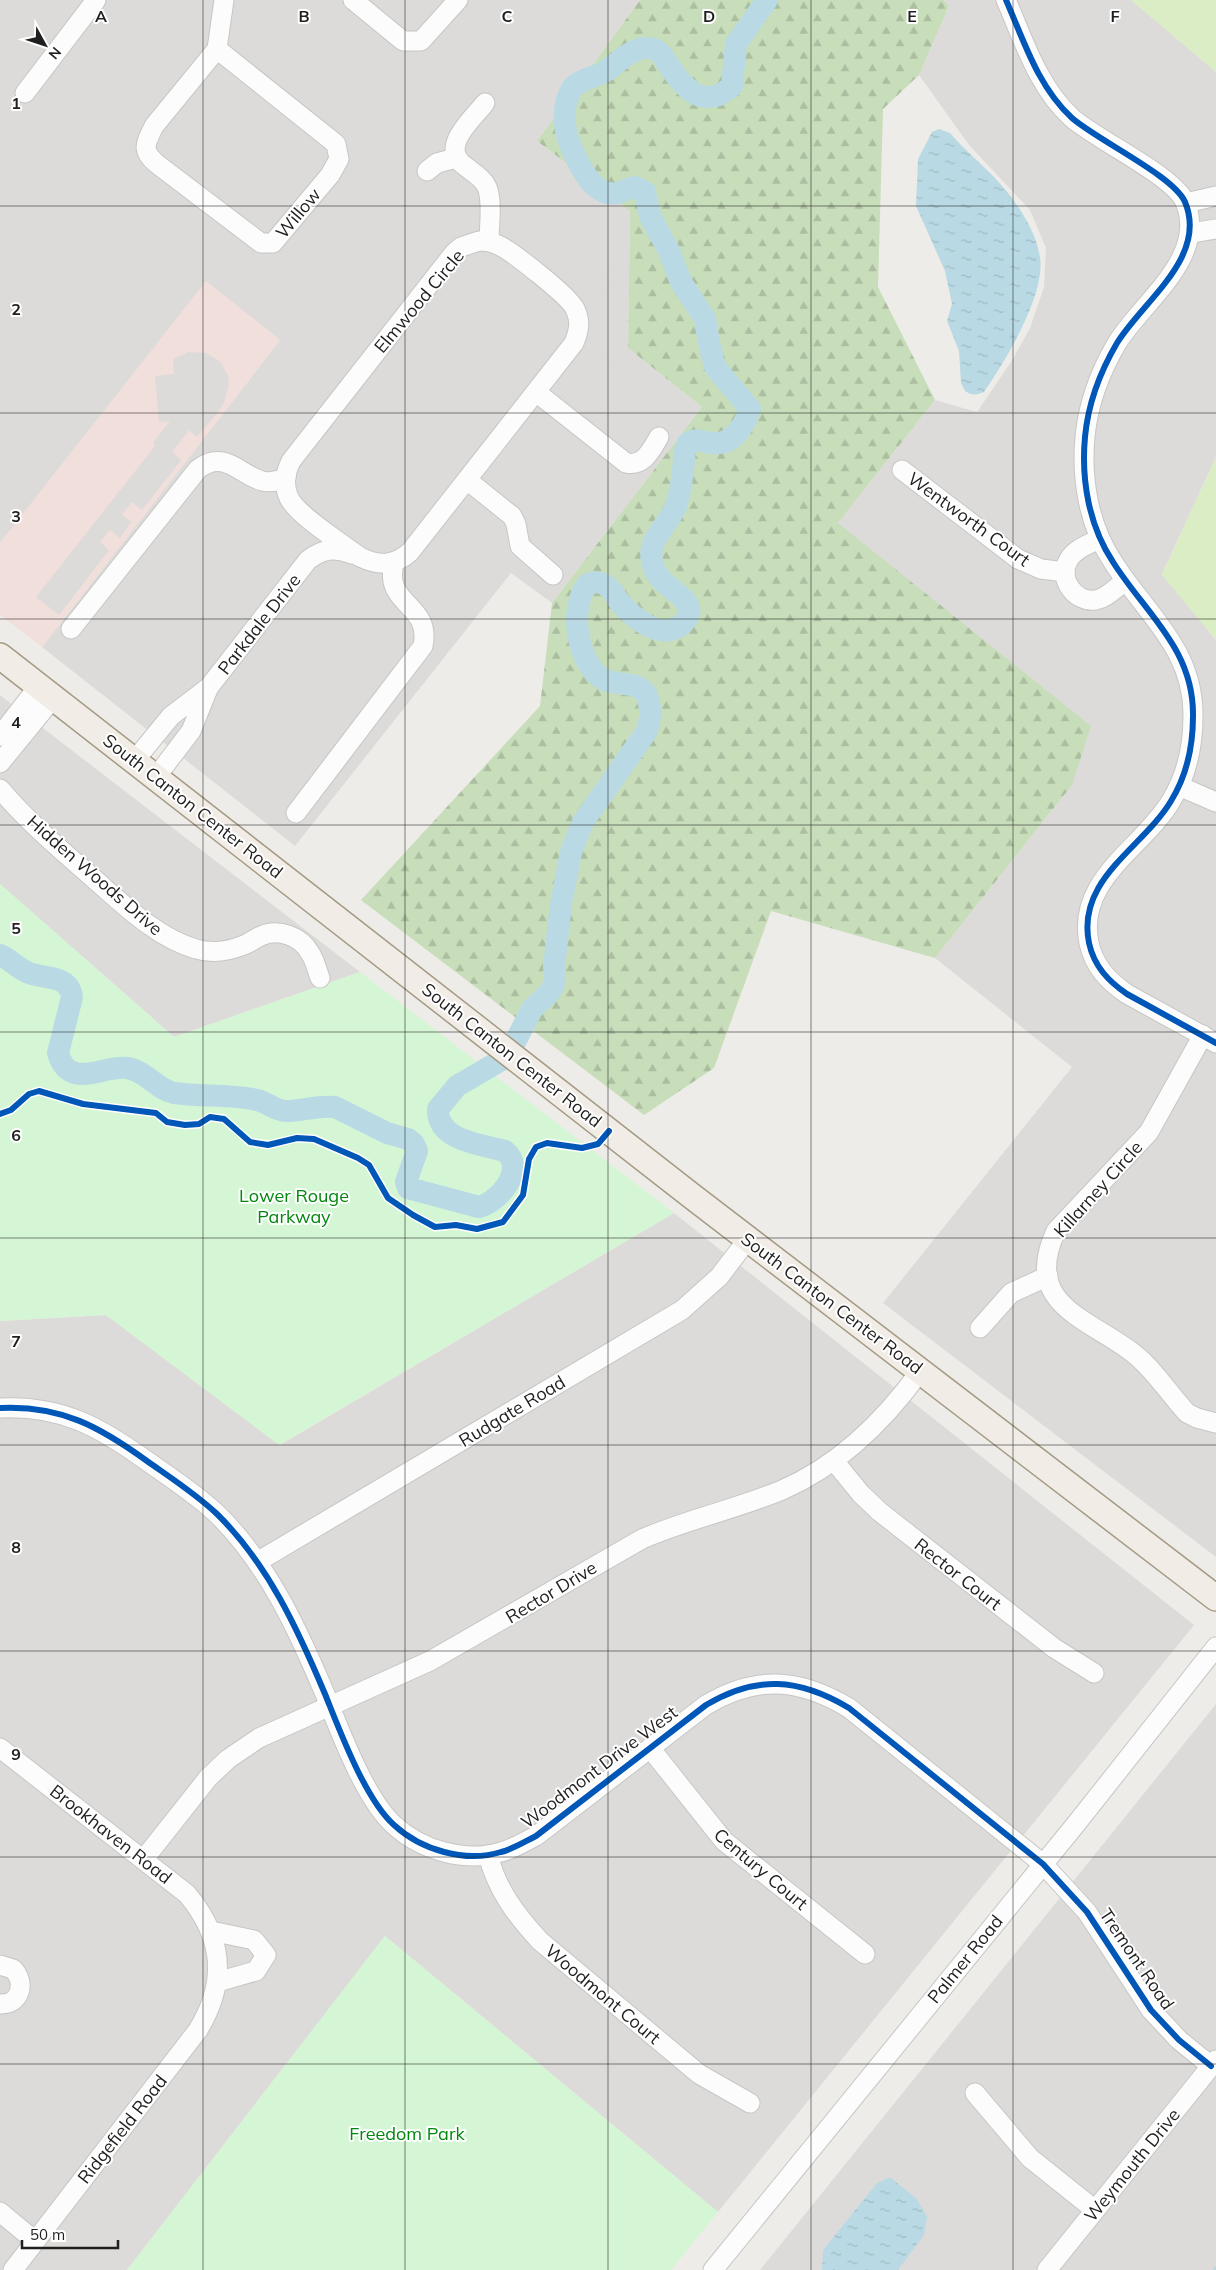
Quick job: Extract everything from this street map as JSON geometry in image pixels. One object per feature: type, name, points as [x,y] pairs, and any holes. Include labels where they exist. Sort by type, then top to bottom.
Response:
[{"type":"main road","name":"South Canton Center Road","points":[[0,656],[45,693],[135,760],[748,1239],[1216,1598]]},
{"type":"street","points":[[25,93],[96,0]]},
{"type":"street","name":"Willow","points":[[216,48],[336,144],[339,159],[330,175],[273,242],[261,243],[243,231],[153,161],[146,149],[146,141],[154,126],[216,48],[224,0]]},
{"type":"street","points":[[353,0],[403,41],[420,41],[458,0]]},
{"type":"street","points":[[1006,0],[1040,76],[1059,104],[1087,130],[1172,184],[1186,203],[1191,233],[1189,243],[1178,265],[1117,343],[1103,368],[1092,401],[1085,435],[1084,472],[1089,505],[1100,539],[1126,581],[1169,636],[1182,661],[1189,681],[1194,710],[1193,734],[1188,761],[1179,786],[1160,818],[1099,885],[1090,907],[1088,934],[1096,962],[1113,984],[1127,994],[1209,1039]]},
{"type":"street","points":[[308,560],[318,552],[331,549],[360,557],[379,565],[394,562],[410,552],[574,343],[579,326],[578,316],[569,300],[503,248],[489,241],[489,196],[487,188],[482,180],[456,158],[454,148],[456,140],[485,103]]},
{"type":"street","points":[[427,171],[437,163],[456,158]]},
{"type":"street","points":[[1186,203],[1216,196]]},
{"type":"street","points":[[1191,233],[1216,229]]},
{"type":"street","name":"Elmwood Circle","points":[[286,477],[291,461],[454,253],[470,243],[489,241]]},
{"type":"street","points":[[536,392],[626,463],[632,464],[642,461],[659,437]]},
{"type":"street","points":[[71,629],[198,469],[204,464],[221,460],[229,462],[258,481],[268,483],[286,477],[289,498],[303,514],[360,557]]},
{"type":"street","name":"Wentworth Court","points":[[902,470],[1018,559],[1041,569],[1065,572]]},
{"type":"street","points":[[467,480],[512,516],[516,524],[520,546],[553,575]]},
{"type":"street","points":[[303,514],[313,537],[313,548],[308,560]]},
{"type":"street","points":[[1100,539],[1074,553],[1068,561],[1065,572],[1066,581],[1071,590],[1079,597],[1088,600],[1104,597],[1126,581]]},
{"type":"street","name":"Parkdale Drive","points":[[135,760],[171,716],[209,687],[308,560]]},
{"type":"street","points":[[296,813],[423,646],[424,626],[420,617],[396,591],[392,582],[394,562]]},
{"type":"street","name":"Parkdale Drive","points":[[156,777],[191,731],[209,687]]},
{"type":"street","points":[[0,736],[45,693]]},
{"type":"street","points":[[0,762],[45,693]]},
{"type":"street","points":[[1179,786],[1216,802]]},
{"type":"street","name":"Hidden Woods Drive","points":[[0,789],[50,840],[122,903],[166,936],[198,950],[216,952],[245,945],[262,935],[278,932],[302,943],[310,952],[320,978]]},
{"type":"street","name":"Killarney Circle","points":[[1209,1039],[1149,1132],[1056,1231],[1048,1254],[1048,1276],[1054,1294],[1066,1310],[1081,1321],[1119,1342],[1135,1354],[1150,1368],[1188,1413],[1197,1418],[1216,1423]]},
{"type":"street","name":"Rudgate Road","points":[[258,1562],[682,1310],[719,1277],[748,1239]]},
{"type":"street","points":[[980,1328],[1011,1293],[1048,1276]]},
{"type":"street","name":"Rector Drive","points":[[144,1859],[208,1778],[241,1749],[259,1738],[430,1661],[642,1539],[670,1527],[783,1489],[834,1461],[869,1432],[898,1402],[921,1370]]},
{"type":"street","name":"Woodmont Drive West","points":[[0,1408],[28,1408],[60,1413],[95,1426],[114,1437],[196,1496],[216,1513],[258,1562],[283,1605],[371,1796],[394,1825],[414,1840],[437,1850],[466,1856],[488,1855],[510,1849],[536,1836],[706,1705],[732,1691],[770,1684],[809,1689],[829,1696],[848,1708],[1043,1864]]},
{"type":"street","name":"Rector Court","points":[[834,1461],[880,1512],[1054,1648],[1094,1673]]},
{"type":"street","name":"Palmer Road","points":[[713,2270],[1043,1864],[1216,1647]]},
{"type":"street","name":"Brookhaven Road","points":[[0,1748],[187,1894],[200,1909],[211,1932],[217,1953]]},
{"type":"street","name":"Century Court","points":[[650,1748],[724,1841],[865,1954]]},
{"type":"street","name":"Woodmont Court","points":[[488,1855],[493,1875],[503,1895],[519,1918],[540,1941],[699,2074],[750,2102]]},
{"type":"street","name":"Tremont Road","points":[[1043,1864],[1087,1912],[1150,2010],[1179,2040],[1214,2063]]},
{"type":"street","points":[[211,1932],[254,1940],[266,1955],[256,1971],[217,1982]]},
{"type":"street","name":"Ridgefield Road","points":[[13,2270],[198,2030],[214,1999],[217,1982],[217,1953]]},
{"type":"street","points":[[0,1965],[13,1969],[21,1982],[21,1990],[12,2002],[0,2004]]},
{"type":"street","name":"Weymouth Drive","points":[[1047,2270],[1214,2063]]},
{"type":"street","points":[[975,2093],[1030,2158],[1095,2210]]},
{"type":"street","points":[[0,2212],[35,2241]]},
{"type":"shaded area","points":[[0,0],[640,0],[537,141],[630,211],[628,348],[702,407],[552,603],[511,573],[295,846],[42,647],[280,340],[206,282],[0,543]]},
{"type":"shaded area","points":[[944,0],[1131,0],[1216,72],[1216,457],[1162,574],[1216,640],[1216,1557],[883,1303],[1072,1067],[935,958],[1072,785],[838,523],[935,400],[977,412],[1013,359],[1030,328],[1044,287],[1046,248],[1030,210],[969,145],[919,75],[949,6]]},
{"type":"shaded area","points":[[75,1],[103,22],[40,105],[12,84]]},
{"type":"shaded area","points":[[435,25],[453,39],[446,50],[436,57],[410,62],[396,57],[384,47],[395,34],[403,41]]},
{"type":"shaded area","points":[[481,117],[491,126],[473,148],[455,134]]},
{"type":"shaded area","points":[[138,122],[151,132],[157,164],[146,178],[135,166],[128,148],[132,130]]},
{"type":"shaded area","points":[[336,122],[343,127],[357,152],[352,176],[336,164],[326,135]]},
{"type":"shaded area","points":[[436,157],[449,173],[473,192],[470,196],[473,198],[463,211],[441,194],[447,186],[440,181],[433,186],[420,169]]},
{"type":"shaded area","points":[[548,171],[576,192],[565,206],[552,196],[542,208],[549,214],[542,224],[534,218],[532,219],[540,227],[532,236],[516,223],[519,211],[524,209],[535,197],[531,193],[539,183],[546,188],[548,187],[541,181]]},
{"type":"shaded area","points":[[247,234],[261,243],[282,234],[297,246],[278,261],[267,262],[251,259],[243,255],[236,248]]},
{"type":"shaded area","points":[[488,256],[507,271],[493,290],[471,272],[481,259]]},
{"type":"shaded area","points":[[389,259],[412,276],[392,302],[369,285],[375,277],[367,270],[374,260],[383,266]]},
{"type":"shaded area","points":[[613,265],[622,272],[604,293],[596,287]]},
{"type":"shaded area","points":[[206,281],[280,340],[42,647],[0,615],[0,543]]},
{"type":"shaded area","points":[[546,301],[564,318],[563,326],[554,336],[532,318]]},
{"type":"shaded area","points":[[420,336],[443,354],[435,363],[445,371],[438,380],[428,372],[421,381],[399,364]]},
{"type":"shaded area","points":[[324,342],[346,359],[326,385],[304,368],[310,360],[301,353],[309,343],[318,350]]},
{"type":"shaded area","points":[[594,347],[611,360],[579,399],[563,386]]},
{"type":"shaded area","points":[[188,352],[206,353],[221,362],[228,376],[229,384],[224,402],[197,437],[189,430],[172,452],[181,460],[142,510],[132,502],[122,514],[131,522],[120,538],[110,530],[100,542],[109,550],[59,615],[36,597],[155,446],[153,443],[170,421],[159,422],[155,376],[174,374],[173,359]]},
{"type":"shaded area","points":[[481,384],[503,401],[483,426],[461,409]]},
{"type":"shaded area","points":[[354,421],[376,438],[365,453],[342,435]]},
{"type":"shaded area","points":[[219,423],[241,428],[240,437],[246,441],[253,432],[276,450],[262,468],[238,450],[219,445]]},
{"type":"shaded area","points":[[195,465],[213,479],[196,502],[186,494],[176,507],[186,515],[168,537],[160,531],[128,571],[136,578],[119,600],[110,593],[100,606],[108,612],[91,634],[82,627]]},
{"type":"shaded area","points":[[414,468],[436,487],[426,499],[404,481]]},
{"type":"shaded area","points":[[314,500],[337,509],[355,523],[371,545],[362,551],[348,532],[331,520],[310,512]]},
{"type":"shaded area","points":[[278,529],[293,541],[293,545],[265,580],[259,579],[255,583],[233,565],[246,549],[255,556]]},
{"type":"shaded area","points":[[514,540],[523,557],[514,564],[506,554],[502,542]]},
{"type":"shaded area","points":[[539,541],[561,558],[555,566],[565,574],[557,584],[525,558]]},
{"type":"shaded area","points":[[427,568],[449,586],[443,594],[448,600],[458,593],[466,618],[445,622],[433,602],[418,590],[418,579]]},
{"type":"shaded area","points":[[334,575],[349,587],[332,608],[323,602],[318,607],[333,620],[334,627],[325,637],[303,619],[308,612],[313,595],[328,577]]},
{"type":"shaded area","points":[[181,630],[203,649],[196,658],[202,663],[173,699],[155,684],[173,662],[181,668],[185,663],[166,648]]},
{"type":"shaded area","points":[[413,637],[431,652],[300,815],[300,798],[291,791],[309,769],[317,776],[327,764],[319,757],[336,736],[344,742],[378,700],[369,693],[387,672],[395,678],[404,665],[396,659]]},
{"type":"shaded area","points":[[251,685],[273,703],[262,717],[257,720],[240,707],[236,712],[245,719],[227,742],[211,730],[212,724],[228,704],[244,694]]},
{"type":"shaded area","points":[[0,695],[360,972],[174,1037],[0,884]]},
{"type":"shaded area","points":[[81,786],[101,802],[74,835],[54,819]]},
{"type":"shaded area","points":[[233,907],[246,916],[232,936],[219,927]]},
{"type":"shaded area","points":[[674,1213],[1194,1625],[718,2212],[385,1936],[127,2270],[0,2270],[0,1321],[106,1315],[280,1445]]},
{"type":"shaded area","points":[[1216,1704],[1216,2270],[760,2270]]},
{"type":"green space","points":[[640,0],[944,0],[949,6],[919,75],[883,109],[878,287],[935,400],[838,523],[1091,726],[1072,785],[935,958],[771,911],[714,1068],[644,1115],[361,900],[540,706],[552,603],[702,407],[628,348],[630,211],[537,141]]},
{"type":"green space","points":[[1131,0],[1216,0],[1216,72]]},
{"type":"green space","points":[[1216,457],[1216,640],[1162,575]]},
{"type":"green space","name":"Lower Rouge Parkway","points":[[0,884],[174,1037],[360,972],[674,1213],[279,1445],[106,1315],[0,1321]]},
{"type":"green space","name":"Freedom Park","points":[[385,1936],[718,2212],[671,2270],[127,2270]]},
{"type":"water","points":[[939,129],[950,133],[1008,193],[1028,223],[1040,257],[1037,290],[1022,327],[1013,346],[984,392],[976,394],[970,394],[965,391],[961,383],[959,351],[947,321],[952,304],[945,271],[916,206],[918,159],[932,132]]},
{"type":"water","points":[[890,2177],[917,2199],[927,2217],[924,2235],[898,2270],[822,2270],[823,2250],[877,2183]]},
{"type":"waterway","points":[[0,955],[27,972],[54,978],[66,984],[70,989],[72,997],[58,1053],[63,1064],[70,1071],[78,1074],[87,1074],[117,1068],[133,1069],[162,1088],[174,1093],[247,1098],[261,1101],[282,1111],[335,1107],[387,1133],[408,1139],[414,1144],[417,1151],[406,1182],[408,1188],[479,1207],[495,1199],[502,1192],[512,1175],[511,1158],[505,1151],[473,1143],[452,1135],[440,1120],[438,1109],[457,1086],[503,1059],[510,1052],[532,1009],[553,987],[561,904],[571,852],[583,822],[647,731],[651,713],[647,695],[643,690],[634,685],[608,681],[594,672],[587,661],[578,634],[578,606],[588,584],[602,583],[610,589],[638,620],[647,625],[665,631],[674,629],[682,624],[687,618],[688,606],[657,573],[652,561],[651,553],[653,546],[676,506],[681,486],[685,450],[688,443],[697,441],[719,443],[732,438],[741,428],[750,409],[715,367],[705,319],[681,282],[669,251],[650,216],[645,192],[636,187],[618,193],[609,193],[602,191],[589,180],[569,142],[565,120],[566,105],[571,90],[581,81],[604,72],[627,55],[647,48],[659,52],[677,78],[691,91],[706,97],[723,93],[732,86],[736,44],[767,0]]},
{"type":"cycle path","points":[[1006,0],[1033,63],[1060,106],[1084,127],[1166,181],[1178,192],[1185,202],[1190,222],[1188,241],[1180,260],[1156,294],[1128,327],[1105,365],[1089,412],[1085,437],[1084,470],[1088,502],[1105,548],[1126,581],[1153,615],[1177,651],[1191,692],[1192,738],[1185,771],[1177,791],[1159,818],[1102,882],[1092,900],[1088,920],[1089,943],[1094,959],[1114,984],[1127,994],[1216,1043]]},
{"type":"cycle path","points":[[0,1114],[11,1110],[29,1094],[39,1091],[83,1104],[156,1113],[167,1122],[185,1125],[199,1124],[210,1117],[224,1119],[250,1142],[268,1145],[297,1138],[314,1139],[358,1158],[369,1165],[388,1198],[413,1215],[435,1227],[456,1225],[477,1229],[503,1222],[523,1195],[529,1159],[536,1147],[547,1143],[582,1148],[598,1144],[609,1131]]},
{"type":"cycle path","points":[[0,1408],[42,1410],[61,1414],[96,1428],[174,1480],[217,1514],[252,1554],[280,1599],[304,1646],[354,1764],[373,1799],[394,1825],[417,1841],[444,1852],[458,1855],[487,1855],[510,1849],[536,1836],[706,1705],[724,1695],[760,1685],[778,1684],[813,1691],[849,1708],[1043,1864],[1087,1912],[1151,2010],[1179,2040],[1211,2066]]}]
